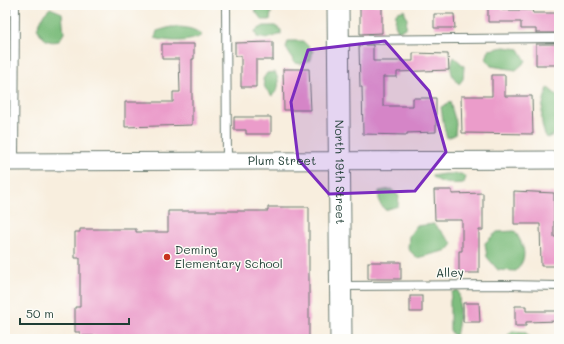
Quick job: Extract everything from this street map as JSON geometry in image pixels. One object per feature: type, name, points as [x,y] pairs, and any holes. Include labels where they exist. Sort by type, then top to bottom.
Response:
[{"type":"street","name":"North 19th Street","points":[[338,5],[341,339]]},
{"type":"street","name":"Plum Street","points":[[10,162],[340,162],[559,160]]},
{"type":"lane","points":[[10,162],[14,5]]},
{"type":"lane","points":[[226,5],[227,162]]},
{"type":"lane","points":[[339,40],[559,38]]},
{"type":"lane","name":"Alley","points":[[340,286],[506,284],[559,286]]},
{"type":"highlighted area","points":[[385,41],[429,91],[446,152],[415,191],[329,194],[298,159],[291,102],[308,50]]},
{"type":"green space","points":[[253,5],[272,5],[270,20],[262,20],[255,11]]},
{"type":"green space","points":[[50,8],[62,13],[64,33],[59,41],[55,42],[45,39],[37,28],[44,14]]},
{"type":"green space","points":[[404,10],[407,19],[406,28],[398,31],[395,24],[396,13]]},
{"type":"green space","points":[[264,26],[275,26],[281,30],[281,34],[267,39],[257,37],[255,31]]},
{"type":"green space","points":[[171,27],[191,29],[202,35],[198,38],[186,41],[155,38],[157,31]]},
{"type":"green space","points":[[288,41],[303,41],[313,51],[311,60],[302,64],[295,63],[286,48]]},
{"type":"green space","points":[[504,47],[519,49],[526,61],[516,70],[491,66],[486,59],[489,50]]},
{"type":"green space","points":[[454,57],[464,66],[463,79],[459,84],[451,71],[451,65]]},
{"type":"green space","points":[[275,72],[278,79],[278,88],[272,96],[265,88],[263,79],[267,73]]},
{"type":"green space","points":[[548,88],[559,97],[559,127],[554,135],[547,138],[544,132],[542,113]]},
{"type":"green space","points":[[450,102],[456,123],[455,135],[447,138],[441,107]]},
{"type":"green space","points":[[461,174],[466,177],[464,183],[450,184],[439,181],[431,176]]},
{"type":"green space","points":[[391,189],[399,196],[398,206],[385,210],[379,202],[379,191]]},
{"type":"green space","points":[[434,224],[453,244],[448,250],[417,258],[408,249],[409,236],[416,226]]},
{"type":"green space","points":[[515,231],[523,247],[523,261],[516,271],[498,270],[487,257],[485,243],[497,232]]},
{"type":"green space","points":[[458,290],[459,314],[458,328],[455,338],[450,330],[450,301],[452,292]]},
{"type":"green space","points":[[512,331],[525,332],[531,339],[507,339],[506,337]]},
{"type":"building","points":[[360,5],[382,5],[382,33],[360,34]]},
{"type":"building","points":[[488,5],[502,5],[502,10],[532,10],[533,13],[556,13],[556,33],[536,33],[536,29],[521,29],[521,22],[488,22]]},
{"type":"building","points":[[434,14],[454,14],[455,28],[434,28]]},
{"type":"building","points":[[273,42],[273,60],[256,60],[256,87],[241,87],[241,56],[235,56],[235,43]]},
{"type":"building","points":[[162,44],[194,44],[194,59],[192,59],[192,125],[125,127],[125,102],[173,102],[173,92],[180,92],[179,59],[162,59]]},
{"type":"building","points":[[536,44],[556,44],[557,65],[536,65]]},
{"type":"building","points":[[359,45],[373,45],[373,61],[413,61],[413,53],[448,54],[449,70],[397,72],[397,77],[383,77],[383,106],[413,106],[413,98],[436,98],[436,132],[407,133],[407,135],[363,134]]},
{"type":"building","points":[[283,69],[309,69],[311,110],[284,110]]},
{"type":"building","points":[[492,75],[505,75],[505,96],[532,96],[533,134],[462,133],[461,96],[492,96]]},
{"type":"building","points":[[234,117],[271,117],[271,134],[246,134],[246,130],[234,130]]},
{"type":"building","points":[[434,190],[452,190],[452,194],[483,193],[483,230],[479,230],[479,273],[459,273],[459,251],[462,251],[462,220],[435,220]]},
{"type":"building","points":[[514,191],[554,193],[554,237],[558,237],[558,266],[541,266],[540,224],[514,224]]},
{"type":"building","points":[[268,207],[309,207],[309,339],[147,339],[147,336],[80,336],[80,332],[75,332],[75,307],[80,307],[80,258],[75,258],[75,232],[80,232],[80,229],[136,229],[136,232],[168,232],[168,211],[268,211]]},
{"type":"building","points":[[368,262],[401,262],[401,279],[368,279]]},
{"type":"building","points":[[410,296],[422,296],[422,312],[410,312]]},
{"type":"building","points":[[463,303],[479,303],[480,322],[463,322]]},
{"type":"building","points":[[515,306],[526,306],[526,311],[559,311],[559,321],[526,322],[526,326],[515,326]]},
{"type":"place","name":"Deming Elementary School","points":[[167,257]]}]
